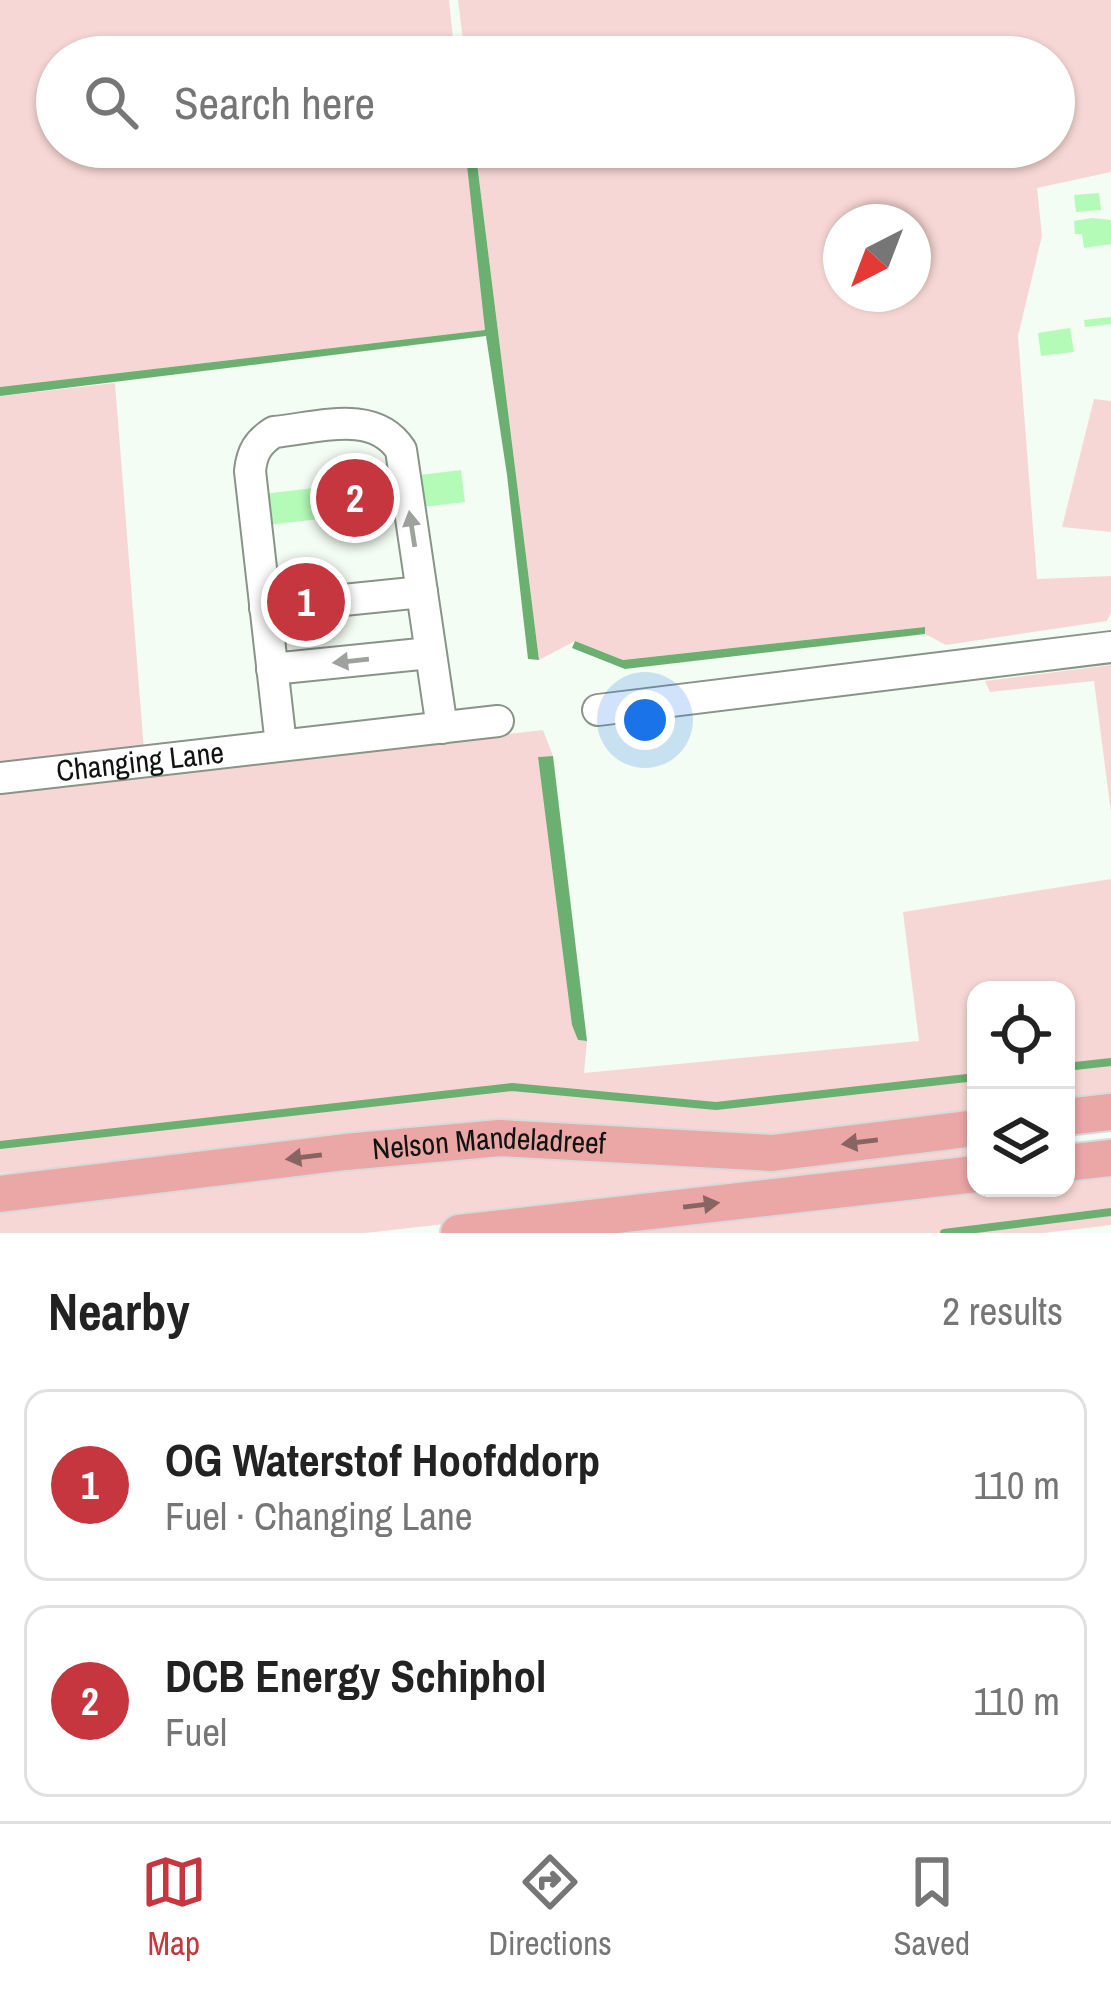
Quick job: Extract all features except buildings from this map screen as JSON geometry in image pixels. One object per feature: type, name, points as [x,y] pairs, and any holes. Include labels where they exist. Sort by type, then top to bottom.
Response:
[{"type":"main road","points":[[1075,1116],[1111,1112]]},
{"type":"main road","name":"Nelson Mandeladreef","points":[[0,1194],[500,1138],[772,1153],[967,1129]]},
{"type":"main road","points":[[1075,1162],[1111,1158]]},
{"type":"main road","points":[[459,1233],[967,1175]]},
{"type":"street","points":[[281,745],[252,455],[261,440],[274,433],[344,425],[367,423],[382,429],[401,450],[442,728]]},
{"type":"street","points":[[265,608],[422,592]]},
{"type":"street","points":[[598,710],[1111,647]]},
{"type":"street","points":[[272,669],[430,653]]},
{"type":"street","name":"Changing Lane","points":[[0,778],[498,722]]},
{"type":"shaded area","points":[[0,0],[449,0],[453,36],[36,36],[36,168],[467,168],[486,330],[0,387]]},
{"type":"shaded area","points":[[458,0],[1111,0],[1111,172],[1037,188],[1042,236],[1018,336],[1037,579],[1111,576],[1107,621],[946,645],[925,634],[924,627],[623,660],[575,641],[539,660],[478,168],[1075,168],[1075,36],[462,36]]},
{"type":"shaded area","points":[[467,168],[478,168],[539,660],[528,659],[486,336],[0,396],[0,387],[485,330]]},
{"type":"shaded area","points":[[115,383],[144,750],[0,766],[0,396]]},
{"type":"shaded area","points":[[1094,399],[1111,401],[1111,532],[1062,527]]},
{"type":"shaded area","points":[[925,627],[925,634],[625,669],[572,648],[575,641],[623,660]]},
{"type":"shaded area","points":[[1111,665],[1111,813],[1094,681],[990,692],[985,681]]},
{"type":"shaded area","points":[[543,730],[553,756],[538,757],[578,1040],[587,1041],[584,1073],[919,1041],[903,912],[1111,879],[1111,1100],[1075,1104],[1075,981],[967,981],[967,1117],[771,1139],[0,1173],[0,792]]},
{"type":"shaded area","points":[[553,756],[587,1041],[578,1040],[572,1025],[538,757]]},
{"type":"shaded area","points":[[967,1140],[967,1155],[863,1177],[365,1233],[0,1233],[0,1214],[77,1196],[427,1156]]},
{"type":"shaded area","points":[[1111,1173],[1111,1225],[1044,1233],[578,1233],[967,1189],[967,1197],[1075,1197],[1075,1177]]},
{"type":"waterway","points":[[1075,1066],[1111,1062]]},
{"type":"waterway","points":[[0,1145],[512,1087],[716,1106],[967,1078]]},
{"type":"waterway","points":[[944,1233],[1111,1212]]},
{"type":"place","name":"DCB Energy Schiphol","points":[[355,498]]},
{"type":"place","name":"OG Waterstof Hoofddorp","points":[[306,602]]}]
